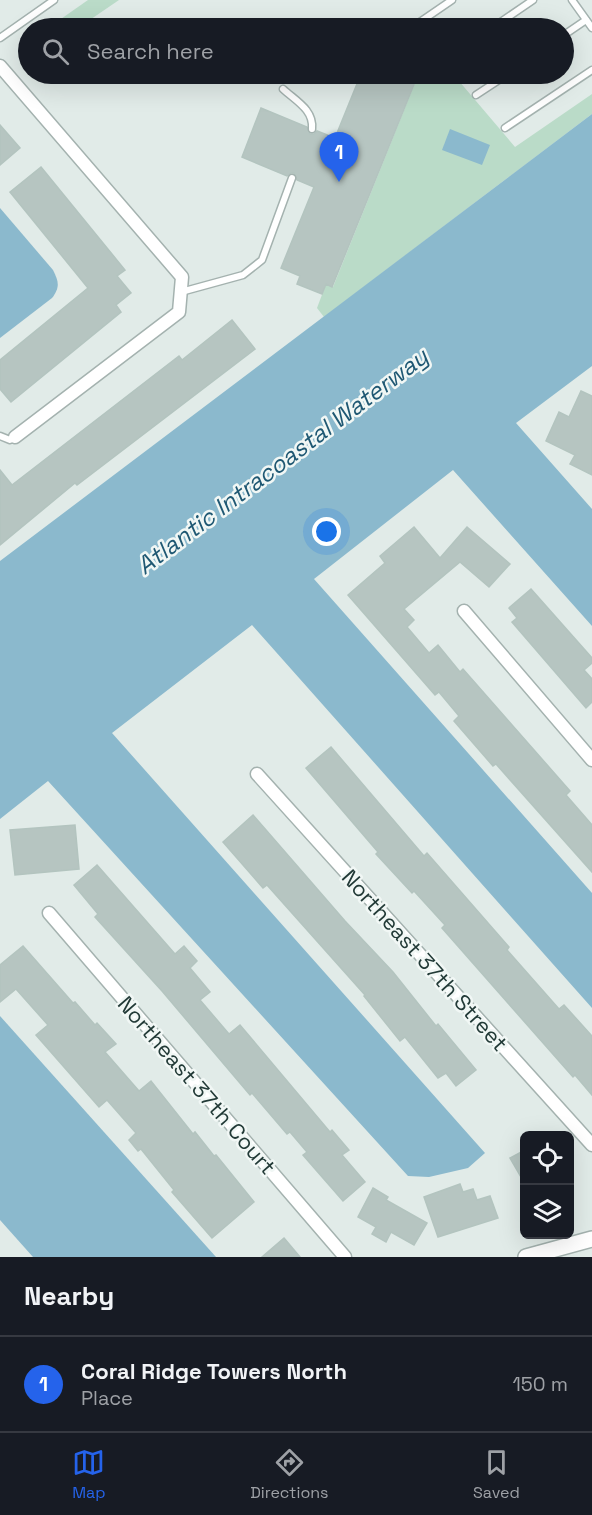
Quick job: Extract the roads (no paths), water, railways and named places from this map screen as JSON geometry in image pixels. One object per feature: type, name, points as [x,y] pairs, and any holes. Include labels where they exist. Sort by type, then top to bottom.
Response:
[{"type":"street","points":[[0,66],[182,277],[180,312],[15,437]]},
{"type":"street","points":[[464,611],[592,760]]},
{"type":"street","name":"Northeast 37th Street","points":[[257,774],[592,1145]]},
{"type":"street","name":"Northeast 37th Court","points":[[49,913],[345,1257]]},
{"type":"street","points":[[526,1257],[592,1239]]},
{"type":"lane","points":[[28,18],[54,0]]},
{"type":"lane","points":[[426,18],[452,0]]},
{"type":"lane","points":[[507,18],[533,0]]},
{"type":"lane","points":[[572,0],[592,28]]},
{"type":"lane","points":[[574,28],[586,20]]},
{"type":"lane","points":[[0,38],[18,25]]},
{"type":"lane","points":[[574,82],[592,70]]},
{"type":"lane","points":[[476,95],[493,84]]},
{"type":"lane","points":[[505,128],[571,84]]},
{"type":"lane","points":[[283,90],[309,112],[313,120],[312,129]]},
{"type":"lane","points":[[181,292],[243,275],[262,260],[292,178]]},
{"type":"lane","points":[[0,436],[9,440],[15,437]]},
{"type":"water","name":"Atlantic Intracoastal Waterway","points":[[592,114],[592,366],[516,423],[592,509],[592,626],[453,470],[314,579],[592,893],[592,1008],[252,625],[112,733],[485,1153],[468,1168],[429,1177],[408,1176],[48,781],[0,819],[0,561]]},
{"type":"water","points":[[450,129],[490,145],[482,165],[442,150]]},
{"type":"water","points":[[0,208],[53,270],[58,284],[52,298],[0,338]]},
{"type":"water","points":[[0,1016],[216,1257],[33,1257],[0,1220]]},
{"type":"place","name":"Coral Ridge Towers North","points":[[339,182]]}]
